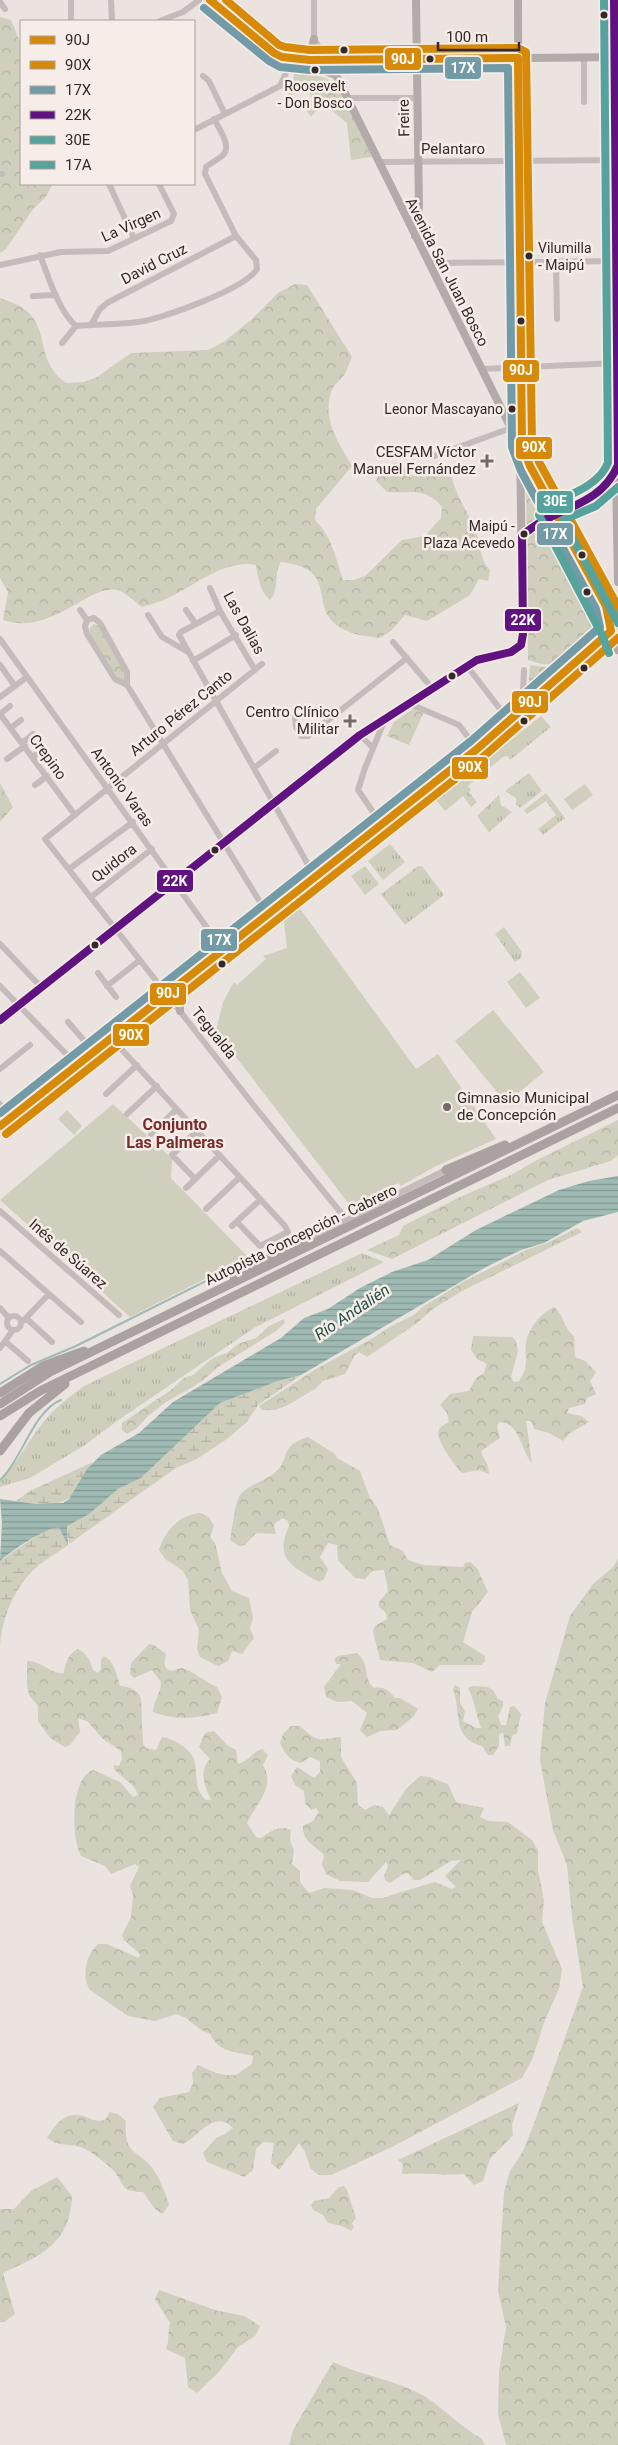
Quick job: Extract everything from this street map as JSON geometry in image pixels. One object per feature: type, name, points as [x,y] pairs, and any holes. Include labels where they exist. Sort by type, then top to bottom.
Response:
[{"type":"highway","points":[[590,1109],[618,1091]]},
{"type":"highway","name":"Autopista Concepción - Cabrero","points":[[0,1404],[50,1372],[618,1095]]},
{"type":"highway","name":"Autopista Concepción - Cabrero","points":[[0,1416],[34,1395],[90,1367],[618,1108]]},
{"type":"highway","points":[[593,1121],[618,1113]]},
{"type":"highway","points":[[446,1170],[506,1145],[527,1140]]},
{"type":"highway","points":[[181,1308],[223,1282],[300,1242]]},
{"type":"highway","points":[[0,1393],[52,1362],[108,1344]]},
{"type":"highway","points":[[0,1451],[19,1424],[39,1403],[90,1367]]},
{"type":"main road","points":[[210,0],[282,57],[336,75]]},
{"type":"main road","name":"Freire","points":[[414,236],[419,207],[416,0]]},
{"type":"main road","points":[[0,1020],[360,735],[485,656],[508,654],[518,648],[523,638],[518,0]]},
{"type":"main road","points":[[614,0],[616,57],[618,582]]},
{"type":"main road","points":[[297,58],[310,53],[314,39]]},
{"type":"main road","points":[[282,57],[325,60],[616,57]]},
{"type":"main road","name":"Avenida San Juan Bosco","points":[[336,75],[553,514],[606,606],[611,631],[617,643]]},
{"type":"main road","points":[[510,428],[521,420]]},
{"type":"main road","points":[[522,536],[534,523],[598,494],[610,483],[617,468]]},
{"type":"main road","points":[[0,1126],[477,749],[534,702],[562,673],[611,631],[618,621]]},
{"type":"main road","points":[[534,702],[565,684],[617,643]]},
{"type":"main road","points":[[180,1011],[180,995],[184,980]]},
{"type":"street","points":[[71,0],[71,20]]},
{"type":"street","points":[[112,0],[112,20]]},
{"type":"street","points":[[163,20],[183,12],[198,0]]},
{"type":"street","points":[[314,0],[314,39]]},
{"type":"street","points":[[0,2],[5,9]]},
{"type":"street","name":"Avenida San Juan Bosco","points":[[314,39],[325,60],[336,75]]},
{"type":"street","points":[[195,129],[280,86],[286,73],[282,57]]},
{"type":"street","points":[[584,57],[584,102]]},
{"type":"street","points":[[203,76],[208,79],[225,114]]},
{"type":"street","points":[[347,98],[417,98]]},
{"type":"street","points":[[40,255],[56,295],[71,322],[76,326],[128,323],[155,319],[244,282],[256,272],[258,264],[236,236],[205,174],[206,167],[224,154],[226,150],[226,143],[214,119]]},
{"type":"street","name":"Pelantaro","points":[[379,162],[616,160]]},
{"type":"street","points":[[109,185],[134,238]]},
{"type":"street","name":"La Virgen","points":[[0,266],[40,255],[60,252],[108,251],[174,218],[174,214],[160,185]]},
{"type":"street","name":"David Cruz","points":[[91,325],[100,309],[107,302],[236,236]]},
{"type":"street","points":[[428,264],[617,261]]},
{"type":"street","points":[[556,262],[557,318]]},
{"type":"street","points":[[33,296],[56,295]]},
{"type":"street","points":[[62,343],[76,326]]},
{"type":"street","points":[[481,369],[618,363]]},
{"type":"street","points":[[434,456],[510,428]]},
{"type":"street","name":"Las Dalias","points":[[210,588],[220,611],[256,670]]},
{"type":"street","points":[[80,610],[87,620]]},
{"type":"street","points":[[186,610],[195,624]]},
{"type":"street","points":[[220,611],[179,633],[315,877]]},
{"type":"street","points":[[148,615],[162,637],[188,652]]},
{"type":"street","points":[[87,620],[94,618],[100,623],[127,672],[127,685],[268,914]]},
{"type":"street","points":[[87,620],[85,626],[87,634],[115,679],[127,685]]},
{"type":"street","points":[[193,661],[236,635]]},
{"type":"street","name":"Antonio Varas","points":[[0,639],[224,950]]},
{"type":"street","points":[[393,642],[432,688]]},
{"type":"street","points":[[295,717],[301,736],[308,736],[407,658]]},
{"type":"street","name":"Arturo Pérez Canto","points":[[45,839],[262,664]]},
{"type":"street","points":[[0,666],[15,686]]},
{"type":"street","points":[[467,666],[510,722]]},
{"type":"street","points":[[522,712],[524,670]]},
{"type":"street","points":[[0,697],[27,677]]},
{"type":"street","points":[[408,703],[459,725],[477,749]]},
{"type":"street","points":[[0,714],[10,706]]},
{"type":"street","name":"Crepino","points":[[0,714],[3,722],[11,728],[75,815]]},
{"type":"street","points":[[382,825],[358,790],[385,718]]},
{"type":"street","points":[[11,728],[21,720]]},
{"type":"street","points":[[8,759],[33,734]]},
{"type":"street","points":[[360,735],[373,748]]},
{"type":"street","points":[[33,757],[43,748]]},
{"type":"street","points":[[254,768],[276,751]]},
{"type":"street","points":[[35,785],[46,776]]},
{"type":"street","points":[[69,870],[133,822]]},
{"type":"street","name":"Tegualda","points":[[45,839],[346,1219]]},
{"type":"street","name":"Quidora","points":[[91,897],[152,849]]},
{"type":"street","points":[[0,944],[42,987]]},
{"type":"street","points":[[107,986],[140,960]]},
{"type":"street","points":[[98,974],[116,996]]},
{"type":"street","points":[[0,986],[77,1065]]},
{"type":"street","points":[[68,1022],[94,1052]]},
{"type":"street","points":[[111,1038],[285,1226],[288,1232],[260,1246],[234,1224],[260,1200]]},
{"type":"street","points":[[0,1069],[30,1045]]},
{"type":"street","points":[[106,1094],[136,1065]]},
{"type":"street","points":[[127,1114],[157,1086]]},
{"type":"street","points":[[0,1104],[11,1118]]},
{"type":"street","points":[[150,1134],[176,1110]]},
{"type":"street","points":[[195,1180],[172,1155],[196,1132]]},
{"type":"street","points":[[186,1188],[219,1156]]},
{"type":"street","points":[[300,1242],[446,1170]]},
{"type":"street","points":[[206,1209],[240,1178]]},
{"type":"street","name":"Inés de Súarez","points":[[0,1211],[119,1314]]},
{"type":"street","points":[[0,1251],[80,1322]]},
{"type":"street","points":[[0,1348],[14,1330],[19,1328],[49,1294]]},
{"type":"street","points":[[0,1308],[10,1318]]},
{"type":"street","points":[[10,1318],[18,1317],[52,1342]]},
{"type":"street","points":[[10,1318],[7,1325],[14,1330]]},
{"type":"street","points":[[6,1342],[28,1361]]},
{"type":"green space","points":[[0,17],[11,20],[20,42],[20,185],[52,185],[45,198],[33,209],[6,249],[0,253]]},
{"type":"green space","points":[[299,70],[328,79],[339,87],[372,157],[351,160],[347,123],[323,103],[311,117],[305,109],[313,99],[307,89],[289,96],[286,89],[293,82],[294,72]]},
{"type":"green space","points":[[295,284],[307,285],[352,357],[344,375],[333,388],[329,400],[329,410],[333,430],[352,466],[316,509],[315,520],[330,541],[343,580],[353,580],[365,576],[402,540],[425,536],[441,518],[442,507],[429,496],[416,492],[387,492],[376,481],[381,469],[397,462],[413,476],[451,476],[475,530],[483,559],[490,570],[488,581],[479,579],[470,595],[427,621],[405,615],[391,631],[379,638],[354,634],[341,628],[325,610],[318,580],[311,572],[300,566],[281,562],[277,572],[275,592],[270,600],[262,588],[256,565],[245,564],[223,569],[169,598],[142,607],[123,592],[109,590],[97,593],[55,615],[39,621],[21,623],[3,620],[8,592],[0,578],[0,298],[22,307],[28,312],[39,329],[50,366],[66,383],[84,382],[97,377],[131,353],[208,350],[225,341],[252,319],[278,293]]},
{"type":"green space","points":[[526,473],[542,513],[602,627],[591,643],[564,665],[541,664],[528,660]]},
{"type":"green space","points":[[94,624],[99,626],[127,677],[123,682],[90,637],[90,628]]},
{"type":"green space","points":[[530,665],[562,670],[532,695],[528,693]]},
{"type":"green space","points":[[417,706],[424,712],[409,745],[387,736],[394,722]]},
{"type":"green space","points":[[541,716],[551,727],[510,760],[507,756],[503,757],[468,786],[471,790],[469,792],[477,802],[471,807],[463,796],[445,811],[436,800]]},
{"type":"green space","points":[[529,773],[542,791],[520,808],[516,804],[516,798],[505,791]]},
{"type":"green space","points":[[0,783],[13,807],[0,822]]},
{"type":"green space","points":[[585,784],[593,795],[572,810],[564,799]]},
{"type":"green space","points":[[546,793],[565,818],[543,835],[538,829],[556,815],[546,801],[527,814],[524,810]]},
{"type":"green space","points":[[499,795],[501,805],[512,812],[489,832],[477,816]]},
{"type":"green space","points":[[390,844],[405,862],[383,880],[368,861]]},
{"type":"green space","points":[[365,866],[379,884],[365,895],[351,876]]},
{"type":"green space","points":[[418,866],[422,866],[444,895],[405,925],[381,894]]},
{"type":"green space","points":[[296,903],[416,1069],[438,1054],[496,1139],[434,1167],[401,1186],[398,1183],[352,1208],[216,1031],[223,1002],[234,982],[237,985],[266,959],[263,956],[287,948],[283,913]]},
{"type":"green space","points":[[504,927],[522,952],[521,958],[515,962],[495,934]]},
{"type":"green space","points":[[520,972],[540,998],[526,1008],[507,982]]},
{"type":"green space","points":[[493,1010],[544,1072],[506,1103],[455,1041]]},
{"type":"green space","points":[[113,1104],[172,1159],[171,1178],[248,1257],[130,1317],[0,1200]]},
{"type":"green space","points":[[67,1110],[82,1126],[74,1135],[58,1119]]},
{"type":"green space","points":[[618,1120],[618,1155],[611,1161],[548,1180],[392,1259],[367,1250],[399,1235],[403,1226],[460,1197],[513,1174],[533,1162]]},
{"type":"green space","points":[[577,1228],[582,1232],[462,1291],[433,1309],[417,1323],[367,1357],[359,1352],[355,1355],[345,1374],[323,1381],[315,1389],[286,1406],[274,1410],[262,1410],[259,1406],[316,1369],[414,1315],[424,1306],[463,1282],[526,1250],[547,1243]]},
{"type":"green space","points":[[362,1253],[384,1262],[254,1328],[85,1445],[30,1478],[0,1487],[0,1480],[12,1467],[46,1419],[84,1386]]},
{"type":"green space","points":[[554,1307],[570,1333],[574,1336],[575,1357],[585,1361],[596,1372],[590,1381],[596,1394],[587,1398],[585,1404],[569,1408],[567,1413],[581,1416],[589,1422],[570,1433],[563,1441],[549,1433],[534,1429],[531,1421],[526,1421],[532,1463],[511,1426],[499,1422],[497,1427],[500,1438],[481,1451],[488,1465],[489,1474],[479,1470],[463,1473],[449,1456],[438,1434],[439,1429],[449,1422],[447,1413],[440,1405],[450,1394],[469,1391],[476,1378],[484,1373],[487,1364],[477,1359],[471,1350],[473,1336],[512,1337],[516,1341],[518,1351],[511,1377],[514,1382],[519,1381],[526,1366],[526,1343],[529,1332],[540,1317]]},
{"type":"green space","points":[[284,1319],[285,1323],[276,1331],[218,1367],[201,1382],[166,1402],[148,1416],[137,1428],[127,1434],[122,1430],[122,1423],[171,1390],[184,1378],[193,1375],[213,1358],[227,1353],[238,1344],[256,1338],[269,1326]]},
{"type":"green space","points":[[301,1375],[258,1405],[247,1422],[227,1439],[197,1459],[176,1468],[69,1544],[67,1526],[118,1489],[141,1478],[220,1403],[278,1381]]},
{"type":"green space","points":[[308,1437],[335,1454],[337,1458],[360,1471],[369,1496],[378,1509],[390,1545],[403,1551],[408,1560],[423,1565],[463,1567],[465,1563],[470,1562],[477,1568],[488,1592],[472,1612],[463,1642],[485,1656],[485,1661],[481,1665],[440,1665],[432,1672],[413,1663],[380,1660],[373,1631],[375,1626],[387,1619],[386,1613],[379,1607],[379,1602],[388,1591],[384,1570],[372,1571],[365,1579],[355,1578],[338,1560],[337,1545],[328,1543],[320,1557],[328,1569],[324,1579],[319,1582],[288,1561],[284,1547],[289,1526],[288,1521],[283,1518],[274,1524],[276,1534],[256,1533],[245,1545],[239,1546],[230,1540],[235,1510],[240,1495],[279,1469],[288,1449],[298,1441]]},
{"type":"green space","points":[[93,1462],[77,1489],[64,1501],[41,1504],[16,1501],[30,1491]]},
{"type":"green space","points":[[200,1513],[209,1517],[214,1526],[210,1537],[215,1543],[222,1573],[232,1591],[249,1598],[253,1618],[250,1628],[254,1638],[242,1654],[232,1651],[228,1661],[218,1666],[200,1657],[197,1649],[199,1630],[190,1610],[188,1580],[183,1571],[165,1559],[159,1550],[161,1543],[174,1525],[186,1517]]},
{"type":"green space","points":[[55,1527],[59,1528],[68,1545],[30,1573],[16,1592],[6,1614],[0,1648],[0,1561],[45,1530]]},
{"type":"green space","points":[[618,1559],[618,2445],[506,2445],[498,2414],[499,2372],[506,2327],[498,2291],[504,2192],[510,2171],[523,2151],[535,2121],[583,1987],[572,1917],[567,1865],[553,1830],[540,1760],[545,1703],[570,1616],[593,1584],[613,1567]]},
{"type":"green space","points":[[149,1644],[154,1645],[166,1654],[165,1664],[167,1669],[171,1671],[182,1668],[186,1669],[217,1687],[222,1697],[217,1713],[185,1718],[153,1712],[161,1682],[152,1670],[134,1678],[130,1674],[131,1663]]},
{"type":"green space","points":[[78,1649],[86,1655],[93,1670],[98,1673],[101,1669],[101,1660],[104,1656],[107,1658],[115,1669],[120,1686],[132,1689],[140,1695],[143,1744],[146,1748],[156,1750],[162,1737],[176,1742],[192,1755],[199,1791],[206,1800],[211,1800],[203,1774],[206,1764],[210,1759],[199,1747],[205,1733],[214,1731],[227,1745],[236,1750],[238,1764],[262,1749],[268,1755],[263,1765],[266,1773],[266,1788],[247,1823],[256,1837],[261,1838],[279,1828],[291,1830],[290,1841],[294,1850],[292,1864],[300,1871],[300,1882],[309,1893],[324,1888],[353,1890],[372,1898],[382,1898],[435,1882],[452,1889],[456,1887],[445,1876],[461,1860],[451,1861],[420,1880],[414,1880],[408,1873],[403,1874],[390,1883],[385,1880],[384,1876],[388,1866],[386,1862],[368,1882],[340,1881],[326,1874],[322,1865],[324,1855],[310,1843],[303,1831],[303,1826],[313,1821],[319,1812],[316,1808],[311,1810],[305,1803],[304,1791],[295,1785],[291,1776],[297,1767],[314,1778],[320,1772],[320,1761],[310,1757],[301,1763],[290,1758],[280,1743],[283,1734],[291,1726],[300,1726],[311,1736],[319,1739],[341,1737],[341,1757],[357,1783],[358,1805],[365,1810],[374,1805],[383,1807],[389,1815],[406,1789],[420,1776],[429,1777],[448,1784],[456,1802],[484,1808],[480,1817],[489,1821],[508,1822],[532,1840],[538,1850],[538,1870],[544,1900],[542,1922],[562,1969],[559,1989],[545,2020],[532,2060],[522,2078],[392,2147],[331,2175],[319,2175],[311,2169],[305,2152],[299,2143],[279,2170],[271,2163],[274,2143],[263,2142],[256,2149],[253,2170],[244,2177],[207,2162],[203,2153],[216,2138],[233,2128],[220,2121],[213,2122],[183,2144],[173,2141],[153,2107],[160,2098],[189,2092],[193,2083],[192,2073],[198,2065],[216,2073],[236,2075],[252,2064],[253,2056],[223,2048],[218,2045],[210,2034],[201,2030],[186,2018],[176,2014],[155,2021],[128,2016],[90,1990],[87,1984],[86,1966],[90,1954],[98,1944],[107,1944],[139,1958],[140,1954],[124,1940],[122,1935],[131,1917],[133,1895],[130,1886],[139,1867],[135,1864],[111,1874],[105,1866],[81,1856],[75,1836],[76,1796],[85,1775],[93,1770],[120,1782],[133,1797],[138,1795],[131,1784],[114,1769],[114,1765],[119,1766],[122,1759],[121,1751],[103,1739],[87,1721],[78,1718],[80,1732],[70,1745],[65,1747],[50,1738],[38,1721],[38,1706],[29,1695],[27,1685],[27,1661],[32,1661],[55,1672],[64,1673],[68,1660]]},
{"type":"green space","points":[[357,1653],[364,1662],[368,1680],[374,1688],[386,1690],[395,1698],[400,1698],[418,1709],[413,1717],[397,1730],[381,1731],[367,1737],[360,1730],[367,1713],[352,1701],[337,1702],[326,1697],[324,1687],[341,1664],[336,1664],[334,1659],[338,1656]]},
{"type":"green space","points":[[455,1685],[460,1688],[460,1703],[465,1711],[463,1721],[476,1728],[481,1728],[468,1688],[473,1686],[488,1687],[493,1690],[498,1699],[503,1701],[503,1706],[498,1716],[501,1725],[506,1725],[510,1707],[514,1706],[521,1714],[517,1733],[512,1736],[510,1746],[505,1746],[503,1732],[499,1735],[499,1746],[493,1755],[488,1755],[482,1746],[466,1737],[459,1724],[453,1689]]},
{"type":"green space","points":[[519,2103],[512,2125],[513,2135],[490,2159],[483,2181],[474,2185],[464,2174],[402,2174],[403,2164],[398,2160]]},
{"type":"green space","points":[[110,2112],[118,2114],[126,2121],[127,2141],[130,2147],[148,2163],[158,2178],[169,2205],[162,2214],[154,2208],[143,2192],[135,2192],[123,2186],[112,2169],[90,2152],[82,2147],[57,2143],[47,2138],[63,2118],[78,2115],[101,2121],[105,2120]]},
{"type":"green space","points":[[57,2177],[72,2196],[66,2226],[51,2246],[41,2254],[3,2273],[15,2314],[4,2322],[0,2322],[0,2209],[14,2209],[31,2191]]},
{"type":"green space","points":[[344,2186],[356,2218],[352,2223],[354,2227],[351,2231],[342,2226],[328,2223],[323,2215],[313,2210],[311,2205],[314,2201],[329,2198],[339,2187]]},
{"type":"green space","points":[[159,2290],[215,2310],[244,2316],[260,2326],[255,2336],[238,2347],[219,2372],[197,2393],[188,2387],[185,2358],[166,2349],[170,2323],[155,2299]]},
{"type":"green space","points":[[333,2362],[404,2386],[426,2397],[481,2438],[485,2445],[289,2445],[293,2430]]},
{"type":"water","name":"Río Andalién","points":[[618,1176],[618,1212],[583,1221],[544,1243],[521,1250],[486,1267],[301,1375],[278,1381],[220,1403],[141,1478],[118,1489],[89,1514],[67,1526],[68,1545],[59,1528],[54,1528],[29,1540],[0,1561],[2,1523],[0,1499],[36,1504],[63,1503],[69,1499],[87,1469],[101,1455],[139,1433],[173,1402],[281,1338],[304,1318],[328,1309],[360,1288],[392,1272],[428,1260],[476,1230],[559,1190],[589,1181]]},
{"type":"waterway","points":[[0,1384],[31,1365],[76,1346],[242,1263],[248,1262]]},
{"type":"waterway","points":[[0,1480],[15,1461],[43,1414],[61,1400]]},
{"type":"transit line","name":"90J","points":[[0,1126],[477,749],[611,631],[606,606],[530,466],[522,445],[518,58],[310,60],[282,57],[274,53],[210,0]]},
{"type":"transit line","name":"90X","points":[[226,0],[279,45],[285,47],[310,50],[518,48],[526,52],[532,443],[539,462],[615,601],[618,615]]},
{"type":"transit line","name":"30E","points":[[604,0],[608,463],[592,483],[549,505],[539,515],[602,635],[609,653]]},
{"type":"transit line","name":"22K","points":[[0,1020],[360,735],[477,660],[511,652],[521,645],[523,634],[522,536],[548,518],[575,506],[599,491],[609,480],[618,465],[614,0]]},
{"type":"transit line","name":"17X","points":[[0,1113],[471,741],[600,627],[596,609],[521,471],[512,447],[508,68],[310,70],[280,67],[269,61],[204,8]]},
{"type":"transit line","name":"17A","points":[[618,487],[596,506],[563,520],[618,623]]},
{"type":"transit line","name":"90X","points":[[6,1134],[483,757],[618,638]]},
{"type":"place","name":"Roosevelt - Don Bosco","points":[[315,70]]},
{"type":"place","name":"Vilumilla - Maipú","points":[[529,256]]},
{"type":"place","name":"Leonor Mascayano","points":[[512,409]]},
{"type":"place","name":"CESFAM Víctor Manuel Fernández","points":[[487,461]]},
{"type":"place","name":"Maipú - Plaza Acevedo","points":[[524,534]]},
{"type":"place","name":"Centro Clínico Militar","points":[[350,721]]},
{"type":"place","name":"Gimnasio Municipal de Concepción","points":[[447,1107]]},
{"type":"district","name":"Conjunto Las Palmeras","points":[[175,1133]]}]
